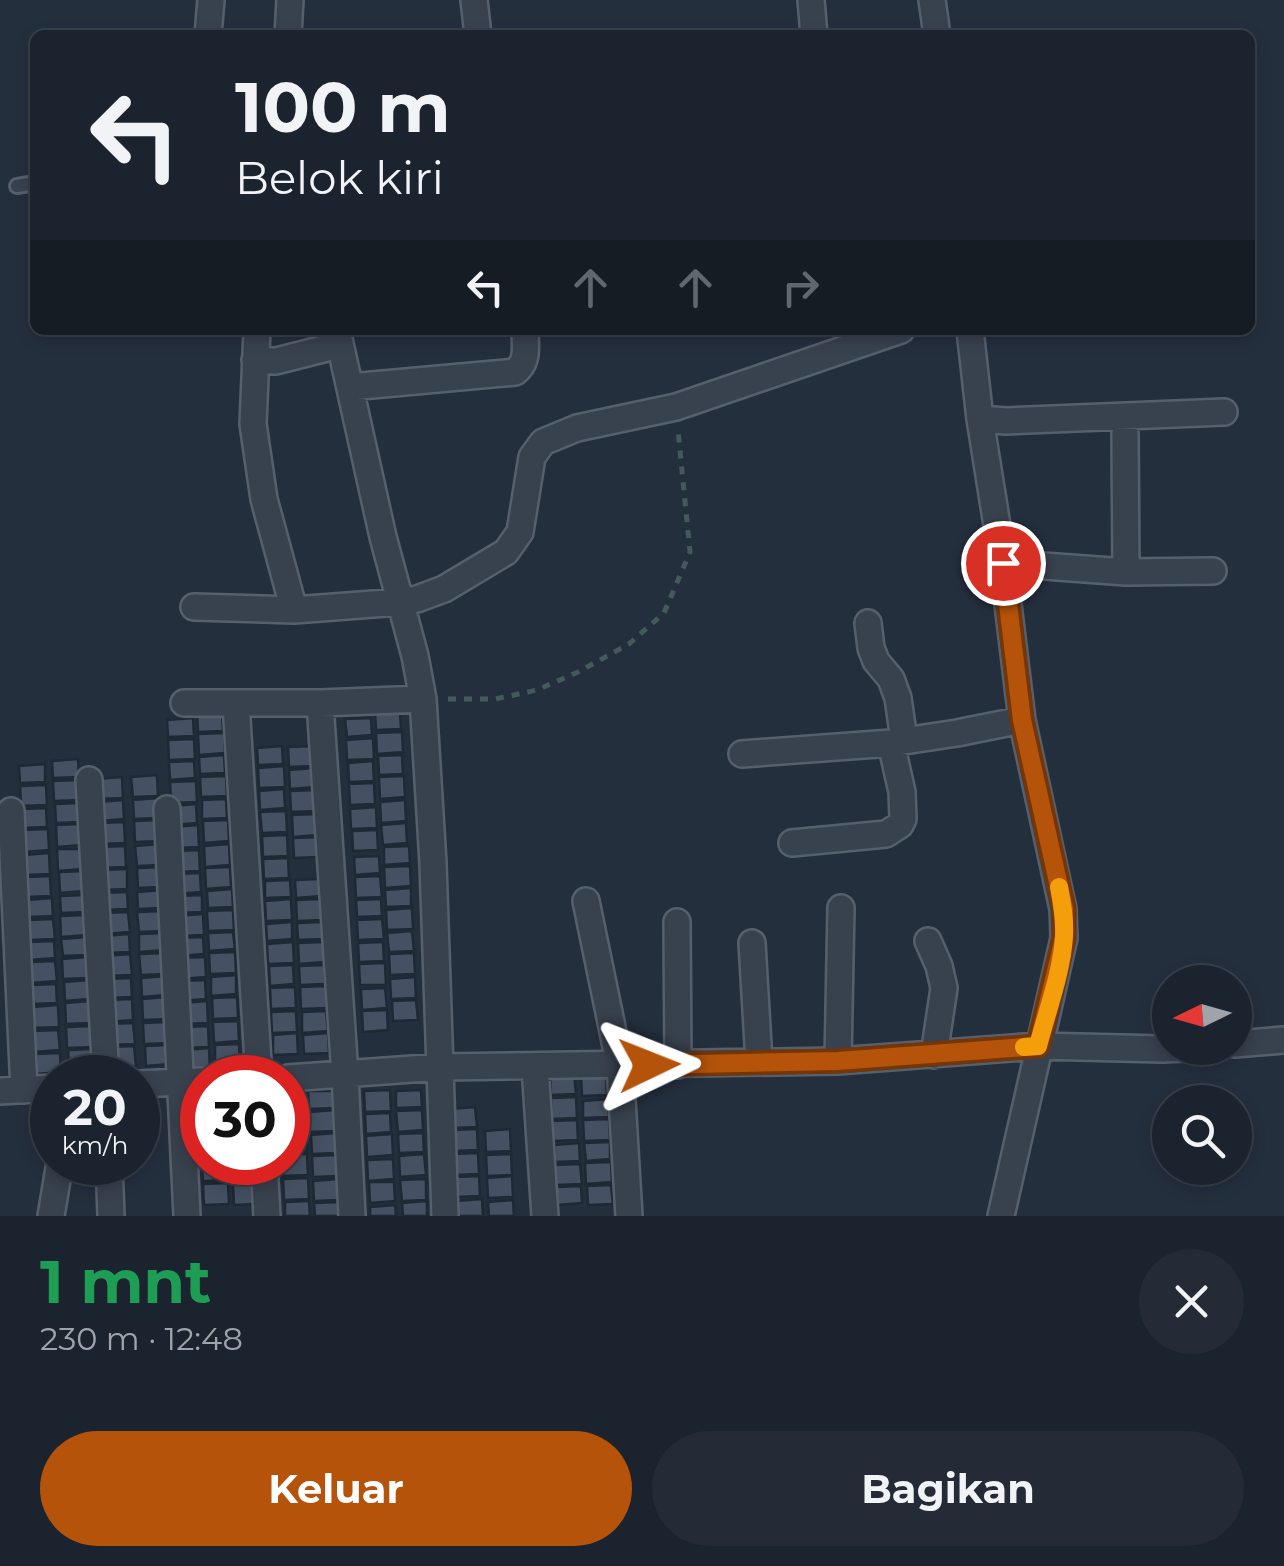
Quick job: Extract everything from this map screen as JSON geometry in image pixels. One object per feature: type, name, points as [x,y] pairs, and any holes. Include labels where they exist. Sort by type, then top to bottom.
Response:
[{"type":"street","points":[[208,30],[211,0]]},
{"type":"street","points":[[288,30],[290,0]]},
{"type":"street","points":[[474,0],[477,30]]},
{"type":"street","points":[[811,0],[814,30]]},
{"type":"street","points":[[932,0],[936,30]]},
{"type":"street","points":[[256,335],[253,424],[264,499],[294,610]]},
{"type":"street","points":[[350,387],[515,372],[525,359],[525,335]]},
{"type":"street","points":[[194,607],[294,610],[417,599],[506,552],[520,532],[532,458],[543,442],[576,428],[676,407],[886,335]]},
{"type":"street","points":[[971,335],[1022,720],[1064,909],[1064,938],[1001,1216]]},
{"type":"street","points":[[255,360],[276,362],[338,337],[415,656],[422,699],[433,863],[446,1216]]},
{"type":"street","points":[[980,419],[1224,412]]},
{"type":"street","points":[[1125,434],[1126,572]]},
{"type":"street","points":[[1003,563],[1126,572],[1213,572]]},
{"type":"street","points":[[792,843],[886,834],[903,819],[898,698],[891,679],[876,661],[868,623]]},
{"type":"street","points":[[184,703],[422,699]]},
{"type":"street","points":[[320,702],[352,1216]]},
{"type":"street","points":[[236,703],[258,1055]]},
{"type":"street","points":[[742,754],[957,734],[1022,720]]},
{"type":"street","points":[[89,780],[105,1055]]},
{"type":"street","points":[[167,809],[189,1055]]},
{"type":"street","points":[[11,811],[12,1091]]},
{"type":"street","points":[[586,901],[620,1066],[629,1216]]},
{"type":"street","points":[[838,1061],[841,908]]},
{"type":"street","points":[[677,922],[678,1064]]},
{"type":"street","points":[[928,941],[944,988],[934,1054]]},
{"type":"street","points":[[752,943],[759,1062]]},
{"type":"street","points":[[1252,1043],[1284,1040]]},
{"type":"street","points":[[310,1077],[440,1067],[838,1061],[1038,1046],[1152,1049]]},
{"type":"street","points":[[535,1067],[545,1216]]},
{"type":"street","points":[[51,1216],[56,1185]]},
{"type":"street","points":[[110,1185],[111,1216]]},
{"type":"street","points":[[187,1216],[188,1185]]},
{"type":"street","points":[[266,1185],[268,1216]]},
{"type":"lane","points":[[17,186],[30,184]]},
{"type":"path","points":[[422,699],[495,699],[537,690],[628,644],[664,613],[690,552],[676,407]]},
{"type":"building","points":[[400,712],[401,729],[376,730],[375,713]]},
{"type":"building","points":[[222,713],[223,731],[198,732],[197,714]]},
{"type":"building","points":[[193,718],[194,736],[168,737],[167,720]]},
{"type":"building","points":[[371,718],[372,735],[347,737],[345,719]]},
{"type":"building","points":[[402,732],[403,752],[377,754],[376,733]]},
{"type":"building","points":[[224,733],[225,753],[199,755],[198,734]]},
{"type":"building","points":[[373,738],[374,759],[347,760],[346,740]]},
{"type":"building","points":[[194,739],[195,759],[169,760],[168,740]]},
{"type":"building","points":[[282,746],[283,764],[258,765],[257,748]]},
{"type":"building","points":[[314,746],[315,766],[289,767],[288,747]]},
{"type":"building","points":[[224,755],[225,773],[200,774],[199,757]]},
{"type":"building","points":[[402,755],[403,774],[379,775],[378,756]]},
{"type":"building","points":[[78,759],[79,777],[53,778],[52,761]]},
{"type":"building","points":[[194,761],[195,778],[170,780],[169,762]]},
{"type":"building","points":[[373,761],[374,781],[349,782],[348,763]]},
{"type":"building","points":[[45,764],[45,782],[20,783],[19,766]]},
{"type":"building","points":[[284,766],[285,787],[259,788],[258,768]]},
{"type":"building","points":[[314,768],[315,787],[290,789],[289,770]]},
{"type":"building","points":[[157,775],[158,796],[133,797],[131,777]]},
{"type":"building","points":[[226,776],[227,796],[201,797],[200,777]]},
{"type":"building","points":[[404,776],[405,797],[380,799],[379,777]]},
{"type":"building","points":[[122,777],[123,798],[97,799],[96,779]]},
{"type":"building","points":[[79,780],[80,800],[54,801],[53,781]]},
{"type":"building","points":[[196,781],[197,802],[171,803],[170,782]]},
{"type":"building","points":[[374,783],[375,804],[350,805],[349,784]]},
{"type":"building","points":[[46,785],[47,805],[21,806],[20,786]]},
{"type":"building","points":[[284,789],[285,808],[260,810],[259,791]]},
{"type":"building","points":[[316,790],[317,811],[291,812],[290,791]]},
{"type":"building","points":[[158,798],[159,818],[134,819],[133,800]]},
{"type":"building","points":[[226,799],[227,818],[202,819],[202,800]]},
{"type":"building","points":[[123,800],[124,819],[99,821],[98,802]]},
{"type":"building","points":[[405,800],[406,821],[381,823],[380,802]]},
{"type":"building","points":[[80,803],[81,822],[56,823],[55,804]]},
{"type":"building","points":[[196,804],[197,823],[173,825],[172,806]]},
{"type":"building","points":[[376,807],[377,828],[351,829],[350,809]]},
{"type":"building","points":[[46,808],[47,827],[22,828],[22,809]]},
{"type":"building","points":[[286,811],[287,832],[262,833],[260,812]]},
{"type":"building","points":[[317,814],[318,835],[293,837],[292,815]]},
{"type":"building","points":[[159,820],[161,841],[135,842],[134,821]]},
{"type":"building","points":[[228,820],[229,841],[204,843],[203,821]]},
{"type":"building","points":[[124,822],[125,843],[100,844],[99,823]]},
{"type":"building","points":[[406,823],[407,843],[383,845],[381,825]]},
{"type":"building","points":[[81,824],[82,845],[57,847],[56,825]]},
{"type":"building","points":[[198,825],[199,847],[174,848],[173,827]]},
{"type":"building","points":[[48,829],[49,850],[24,852],[23,830]]},
{"type":"building","points":[[377,830],[378,850],[353,851],[352,831]]},
{"type":"building","points":[[287,835],[288,856],[263,857],[262,836]]},
{"type":"building","points":[[318,837],[319,857],[294,858],[293,838]]},
{"type":"building","points":[[160,844],[161,865],[137,866],[135,846]]},
{"type":"building","points":[[229,844],[230,865],[205,867],[204,846]]},
{"type":"building","points":[[125,846],[126,867],[101,868],[100,847]]},
{"type":"building","points":[[409,846],[410,863],[384,865],[384,847]]},
{"type":"building","points":[[57,849],[82,849],[83,869],[58,871]]},
{"type":"building","points":[[199,850],[200,871],[175,872],[174,851]]},
{"type":"building","points":[[49,853],[50,874],[25,875],[24,855]]},
{"type":"building","points":[[379,856],[380,873],[355,875],[354,857]]},
{"type":"building","points":[[288,858],[289,878],[264,879],[263,859]]},
{"type":"building","points":[[410,866],[411,886],[385,888],[384,867]]},
{"type":"building","points":[[162,867],[163,887],[138,888],[137,868]]},
{"type":"building","points":[[230,867],[231,887],[206,889],[205,868]]},
{"type":"building","points":[[127,869],[127,889],[103,890],[102,870]]},
{"type":"building","points":[[84,871],[84,891],[60,893],[59,872]]},
{"type":"building","points":[[200,873],[201,892],[177,894],[175,874]]},
{"type":"building","points":[[50,876],[51,896],[26,897],[26,877]]},
{"type":"building","points":[[380,876],[382,897],[356,898],[355,877]]},
{"type":"building","points":[[320,879],[321,896],[296,898],[295,880]]},
{"type":"building","points":[[290,880],[291,897],[265,898],[265,881]]},
{"type":"building","points":[[411,888],[411,906],[386,907],[385,890]]},
{"type":"building","points":[[232,889],[233,907],[208,908],[207,891]]},
{"type":"building","points":[[162,890],[163,908],[138,909],[137,892]]},
{"type":"building","points":[[127,892],[128,909],[103,910],[102,893]]},
{"type":"building","points":[[85,895],[86,912],[61,913],[60,896]]},
{"type":"building","points":[[202,895],[202,912],[178,913],[176,896]]},
{"type":"building","points":[[52,898],[53,916],[28,917],[27,900]]},
{"type":"building","points":[[291,899],[292,920],[266,921],[265,901]]},
{"type":"building","points":[[321,899],[323,920],[297,921],[296,900]]},
{"type":"building","points":[[381,899],[382,916],[357,917],[356,900]]},
{"type":"building","points":[[412,908],[413,929],[387,930],[386,910]]},
{"type":"building","points":[[233,910],[234,930],[208,931],[207,911]]},
{"type":"building","points":[[163,911],[164,931],[139,932],[137,912]]},
{"type":"building","points":[[128,912],[130,932],[103,934],[102,913]]},
{"type":"building","points":[[203,914],[204,935],[178,936],[177,916]]},
{"type":"building","points":[[86,915],[87,935],[61,937],[60,916]]},
{"type":"building","points":[[53,919],[55,939],[29,940],[28,920]]},
{"type":"building","points":[[382,919],[384,939],[358,940],[357,920]]},
{"type":"building","points":[[292,922],[292,939],[267,941],[266,924]]},
{"type":"building","points":[[322,922],[323,939],[298,940],[297,923]]},
{"type":"building","points":[[412,931],[414,951],[389,952],[387,933]]},
{"type":"building","points":[[233,932],[235,949],[209,951],[208,933]]},
{"type":"building","points":[[164,933],[165,950],[139,952],[139,934]]},
{"type":"building","points":[[129,934],[130,952],[105,953],[104,936]]},
{"type":"building","points":[[87,937],[87,955],[63,956],[61,939]]},
{"type":"building","points":[[203,937],[204,954],[179,956],[178,938]]},
{"type":"building","points":[[54,941],[55,958],[30,960],[29,942]]},
{"type":"building","points":[[293,942],[294,963],[268,964],[267,944]]},
{"type":"building","points":[[323,942],[325,962],[299,964],[298,943]]},
{"type":"building","points":[[383,942],[384,961],[359,962],[358,943]]},
{"type":"building","points":[[235,952],[236,973],[210,974],[209,953]]},
{"type":"building","points":[[165,953],[166,974],[141,975],[139,954]]},
{"type":"building","points":[[414,953],[415,974],[390,975],[389,954]]},
{"type":"building","points":[[130,954],[132,975],[105,976],[104,956]]},
{"type":"building","points":[[88,957],[89,978],[63,979],[62,959]]},
{"type":"building","points":[[205,957],[206,977],[180,979],[179,958]]},
{"type":"building","points":[[55,961],[57,981],[31,983],[30,962]]},
{"type":"building","points":[[385,963],[386,985],[360,985],[359,964]]},
{"type":"building","points":[[293,965],[294,984],[270,986],[269,966]]},
{"type":"building","points":[[324,965],[325,984],[300,985],[299,966]]},
{"type":"building","points":[[236,975],[236,994],[211,996],[211,977]]},
{"type":"building","points":[[166,976],[166,995],[142,997],[141,978]]},
{"type":"building","points":[[415,977],[416,998],[391,999],[390,979]]},
{"type":"building","points":[[131,978],[132,997],[107,998],[106,979]]},
{"type":"building","points":[[88,980],[90,999],[65,1001],[64,982]]},
{"type":"building","points":[[205,980],[206,999],[181,1001],[181,981]]},
{"type":"building","points":[[56,984],[57,1003],[32,1004],[31,985]]},
{"type":"building","points":[[326,986],[327,1008],[301,1009],[300,987]]},
{"type":"building","points":[[295,987],[296,1008],[271,1009],[270,988]]},
{"type":"building","points":[[385,988],[387,1008],[362,1010],[361,989]]},
{"type":"building","points":[[167,997],[169,1019],[143,1020],[142,999]]},
{"type":"building","points":[[237,997],[238,1018],[213,1019],[212,998]]},
{"type":"building","points":[[132,999],[133,1020],[108,1022],[107,1000]]},
{"type":"building","points":[[416,1000],[418,1020],[393,1021],[392,1001]]},
{"type":"building","points":[[90,1001],[91,1023],[66,1024],[65,1003]]},
{"type":"building","points":[[207,1001],[208,1023],[183,1024],[182,1003]]},
{"type":"building","points":[[58,1005],[59,1027],[33,1028],[32,1007]]},
{"type":"building","points":[[387,1010],[388,1030],[363,1032],[362,1011]]},
{"type":"building","points":[[296,1011],[297,1032],[272,1033],[271,1012]]},
{"type":"building","points":[[326,1011],[328,1031],[302,1033],[302,1012]]},
{"type":"building","points":[[238,1021],[239,1041],[214,1043],[213,1022]]},
{"type":"building","points":[[168,1022],[169,1043],[144,1044],[143,1023]]},
{"type":"building","points":[[133,1023],[135,1044],[109,1045],[108,1024]]},
{"type":"building","points":[[91,1026],[93,1047],[67,1048],[66,1027]]},
{"type":"building","points":[[208,1026],[209,1047],[184,1048],[183,1027]]},
{"type":"building","points":[[58,1030],[60,1050],[34,1052],[33,1031]]},
{"type":"building","points":[[297,1033],[298,1054],[273,1055],[273,1035]]},
{"type":"building","points":[[328,1033],[329,1053],[304,1054],[303,1035]]},
{"type":"building","points":[[239,1044],[240,1055],[215,1055],[215,1045]]},
{"type":"building","points":[[170,1045],[170,1064],[160,1065],[160,1055],[145,1055],[145,1046]]},
{"type":"building","points":[[134,1046],[135,1055],[110,1055],[110,1047]]},
{"type":"building","points":[[209,1048],[209,1055],[184,1055],[184,1050]]},
{"type":"building","points":[[92,1049],[93,1055],[68,1055],[68,1050]]},
{"type":"building","points":[[574,1073],[576,1094],[551,1095],[550,1074]]},
{"type":"building","points":[[606,1074],[607,1095],[582,1096],[581,1075]]},
{"type":"building","points":[[390,1090],[391,1111],[365,1112],[364,1091]]},
{"type":"building","points":[[421,1090],[422,1107],[396,1108],[396,1091]]},
{"type":"building","points":[[310,1091],[333,1091],[335,1108],[310,1109]]},
{"type":"building","points":[[576,1097],[577,1118],[552,1119],[551,1098]]},
{"type":"building","points":[[608,1099],[609,1117],[583,1118],[583,1101]]},
{"type":"building","points":[[475,1107],[477,1127],[452,1128],[450,1109]]},
{"type":"building","points":[[335,1110],[336,1131],[310,1132],[310,1112]]},
{"type":"building","points":[[422,1110],[423,1130],[398,1132],[396,1111]]},
{"type":"building","points":[[390,1113],[391,1132],[366,1134],[365,1114]]},
{"type":"building","points":[[609,1119],[610,1140],[584,1141],[583,1120]]},
{"type":"building","points":[[577,1120],[578,1140],[553,1141],[552,1121]]},
{"type":"building","points":[[477,1129],[478,1150],[453,1151],[452,1130]]},
{"type":"building","points":[[510,1129],[511,1151],[486,1152],[485,1131]]},
{"type":"building","points":[[335,1133],[336,1153],[312,1154],[311,1135]]},
{"type":"building","points":[[423,1133],[424,1152],[399,1153],[398,1134]]},
{"type":"building","points":[[392,1134],[393,1155],[367,1157],[366,1136]]},
{"type":"building","points":[[610,1142],[610,1159],[586,1161],[584,1143]]},
{"type":"building","points":[[579,1143],[580,1161],[555,1162],[554,1145]]},
{"type":"building","points":[[478,1153],[479,1174],[454,1175],[453,1154]]},
{"type":"building","points":[[424,1154],[426,1175],[400,1177],[399,1156]]},
{"type":"building","points":[[511,1154],[512,1175],[487,1176],[486,1155]]},
{"type":"building","points":[[337,1155],[338,1176],[313,1177],[312,1156]]},
{"type":"building","points":[[393,1159],[394,1179],[368,1181],[367,1160]]},
{"type":"building","points":[[611,1162],[612,1182],[586,1184],[585,1163]]},
{"type":"building","points":[[580,1164],[582,1184],[555,1185],[554,1165]]},
{"type":"building","points":[[479,1176],[480,1196],[456,1197],[455,1177]]},
{"type":"building","points":[[512,1176],[513,1197],[488,1198],[487,1178]]},
{"type":"building","points":[[338,1179],[339,1200],[314,1201],[313,1181]]},
{"type":"building","points":[[426,1179],[426,1200],[402,1201],[400,1180]]},
{"type":"building","points":[[369,1182],[394,1182],[395,1201],[370,1203]]},
{"type":"building","points":[[203,1185],[228,1185],[229,1204],[204,1205]]},
{"type":"building","points":[[233,1185],[258,1185],[259,1204],[234,1205]]},
{"type":"building","points":[[283,1185],[308,1185],[309,1199],[284,1200]]},
{"type":"building","points":[[611,1185],[613,1204],[588,1205],[587,1186]]},
{"type":"building","points":[[581,1186],[582,1203],[556,1205],[556,1187]]},
{"type":"building","points":[[482,1199],[483,1216],[457,1216],[456,1201]]},
{"type":"building","points":[[513,1200],[514,1216],[489,1216],[488,1202]]},
{"type":"building","points":[[309,1201],[310,1216],[285,1216],[285,1202]]},
{"type":"building","points":[[427,1201],[427,1216],[403,1216],[402,1203]]},
{"type":"building","points":[[339,1202],[340,1216],[315,1216],[314,1203]]},
{"type":"building","points":[[395,1205],[396,1216],[370,1216],[370,1207]]},
{"type":"slow traffic","points":[[1024,1047],[1038,1046],[1057,973],[1064,938],[1059,887]]},
{"type":"route","points":[[649,1065],[838,1061],[1038,1046],[1064,938],[1064,909],[1022,720],[1003,563]]}]
